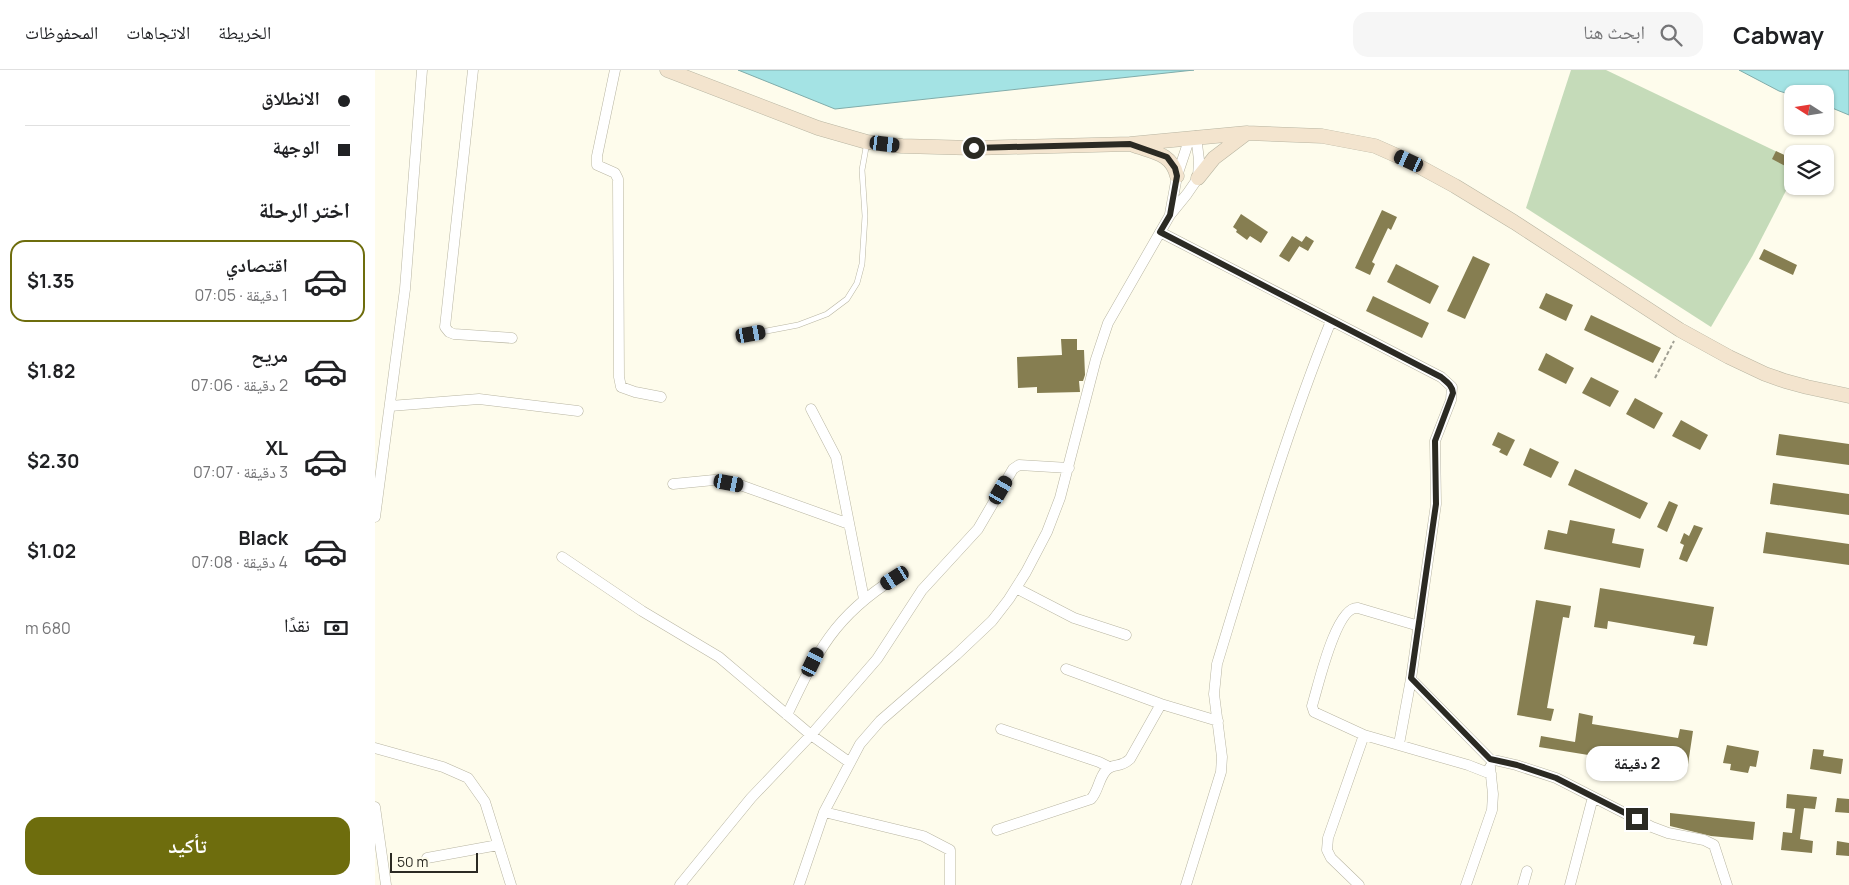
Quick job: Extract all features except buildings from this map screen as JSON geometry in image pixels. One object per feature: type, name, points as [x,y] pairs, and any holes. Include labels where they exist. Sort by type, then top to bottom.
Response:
[{"type":"street","points":[[375,517],[406,280],[422,70]]},
{"type":"street","points":[[473,70],[445,326],[449,332],[454,334],[511,338]]},
{"type":"street","points":[[615,70],[597,156],[597,165],[615,174],[618,179],[619,377],[621,387],[661,397]]},
{"type":"street","points":[[667,70],[780,114],[867,142],[902,146],[974,148],[1130,144],[1247,133],[1322,136],[1375,146],[1455,186],[1515,222],[1680,330],[1729,358],[1765,374],[1807,388],[1849,396]]},
{"type":"street","points":[[799,885],[824,812],[859,744],[880,721],[957,655],[992,621],[1016,588],[1047,532],[1060,498],[1096,359],[1108,323],[1170,215],[1214,158],[1247,133]]},
{"type":"street","points":[[1170,215],[1177,176],[1193,137]]},
{"type":"street","points":[[1193,137],[1199,160],[1198,178]]},
{"type":"street","points":[[1130,144],[1167,157],[1175,168],[1177,176]]},
{"type":"street","points":[[1160,232],[1441,377],[1452,387],[1451,400],[1435,441],[1436,504],[1411,678],[1399,744]]},
{"type":"street","points":[[1186,885],[1221,772],[1222,757],[1214,694],[1217,664],[1289,433],[1331,321]]},
{"type":"street","points":[[390,406],[479,399],[579,411]]},
{"type":"street","points":[[811,409],[836,457],[864,599]]},
{"type":"street","points":[[680,885],[751,798],[811,735],[877,658],[922,590],[978,529],[1013,469],[1019,465],[1069,468]]},
{"type":"street","points":[[673,484],[714,480],[743,486],[849,524]]},
{"type":"street","points":[[562,557],[642,611],[719,657],[811,735],[849,762]]},
{"type":"street","points":[[787,715],[818,651],[842,620],[864,599],[895,578]]},
{"type":"street","points":[[1016,588],[1074,618],[1126,635]]},
{"type":"street","points":[[1419,626],[1353,607],[1345,613],[1340,621],[1321,674],[1313,710],[1316,715],[1364,735],[1399,744],[1491,774]]},
{"type":"street","points":[[1065,669],[1161,704],[1218,721]]},
{"type":"street","points":[[1411,678],[1490,759],[1517,765],[1556,778],[1660,830],[1704,840],[1714,845],[1727,885]]},
{"type":"street","points":[[1001,729],[1091,759],[1109,767],[1123,765],[1130,759],[1161,704]]},
{"type":"street","points":[[1359,885],[1331,858],[1327,850],[1328,838],[1364,735]]},
{"type":"street","points":[[375,748],[443,767],[468,778],[485,802],[511,885]]},
{"type":"street","points":[[1466,885],[1492,810],[1493,794],[1490,759]]},
{"type":"street","points":[[997,830],[1091,799],[1096,794],[1103,774],[1109,767]]},
{"type":"street","points":[[1570,885],[1593,797]]},
{"type":"street","points":[[375,807],[386,885]]},
{"type":"street","points":[[824,812],[923,836],[950,850],[950,885]]},
{"type":"street","points":[[427,858],[498,845]]},
{"type":"street","points":[[1523,885],[1527,871]]},
{"type":"lane","points":[[740,333],[751,334],[798,325],[827,314],[847,299],[857,283],[862,264],[865,216],[862,170],[867,142]]},
{"type":"path","points":[[1655,378],[1680,330]]},
{"type":"green space","points":[[1571,70],[1606,70],[1784,155],[1784,195],[1753,255],[1711,327],[1526,208]]},
{"type":"water","points":[[738,70],[1194,70],[835,109]]},
{"type":"water","points":[[1739,70],[1849,70],[1849,115],[1834,109],[1834,85],[1784,85],[1784,93]]},
{"type":"route","points":[[974,148],[1130,144],[1167,157],[1175,168],[1177,176],[1170,215],[1160,232],[1441,377],[1452,387],[1451,400],[1438,429],[1435,441],[1436,504],[1411,678],[1490,759],[1517,765],[1556,778],[1637,819]]}]
